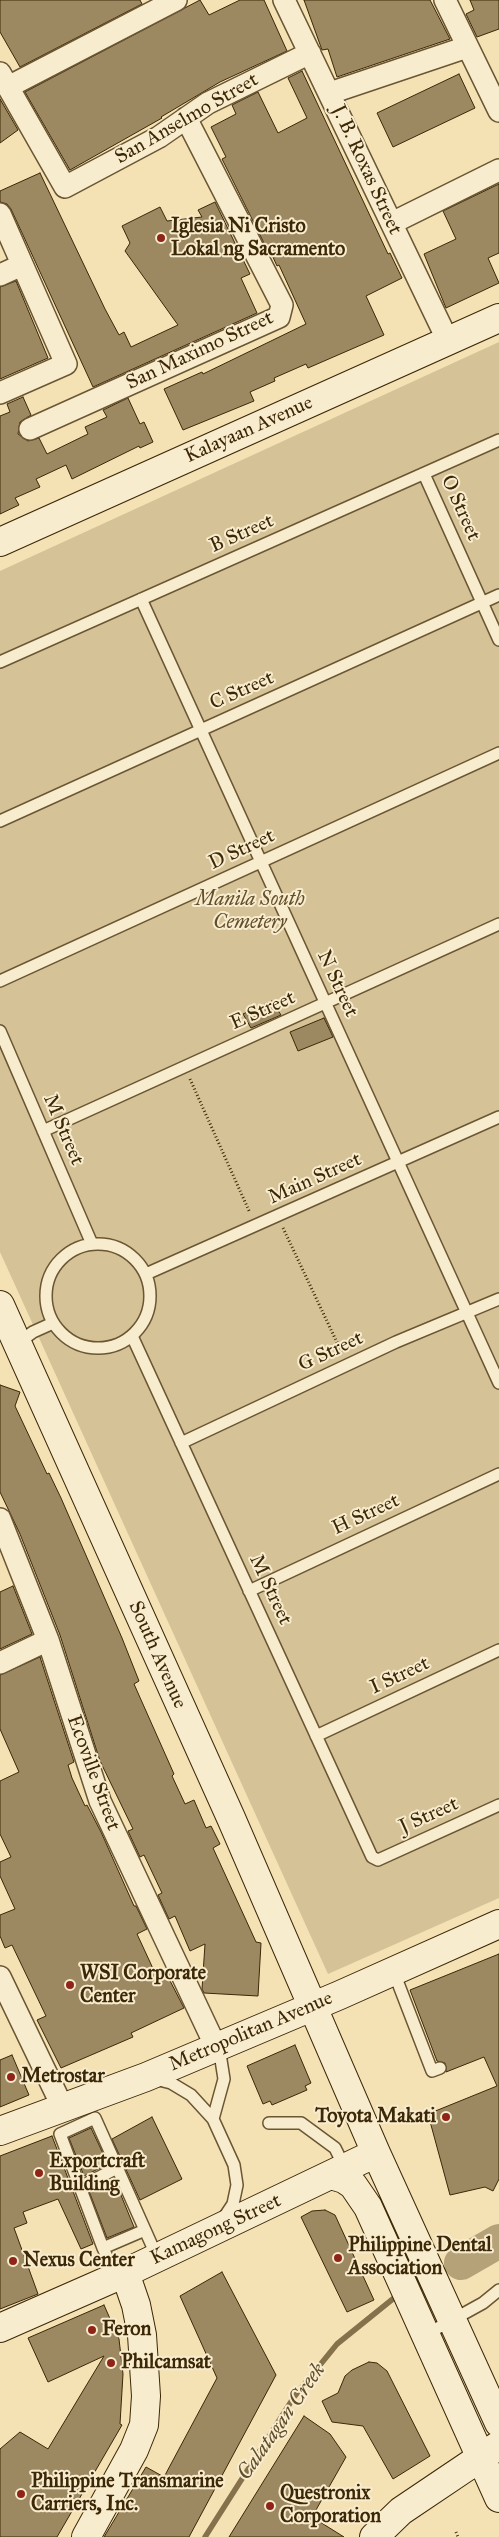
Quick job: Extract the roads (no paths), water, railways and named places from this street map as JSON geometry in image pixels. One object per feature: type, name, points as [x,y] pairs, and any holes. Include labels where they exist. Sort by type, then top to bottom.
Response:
[{"type":"main road","name":"Kalayaan Avenue","points":[[0,542],[499,318]]},
{"type":"main road","name":"South Avenue","points":[[0,1305],[9,1350],[313,2006],[376,2153],[499,2423]]},
{"type":"main road","name":"Metropolitan Avenue","points":[[0,2131],[68,2118],[146,2077],[499,1924]]},
{"type":"main road","name":"Kamagong Street","points":[[0,2328],[215,2231],[376,2153]]},
{"type":"main road","points":[[368,2207],[369,2179],[376,2153]]},
{"type":"main road","points":[[338,2172],[353,2185],[368,2207],[425,2335],[490,2451],[499,2498]]},
{"type":"main road","points":[[86,2537],[134,2450],[144,2425],[146,2396],[142,2335],[136,2305],[120,2275]]},
{"type":"main road","points":[[374,2537],[401,2511],[490,2451]]},
{"type":"street","points":[[4,80],[176,0]]},
{"type":"street","name":"J. B. Roxas Street","points":[[284,0],[448,341]]},
{"type":"street","points":[[445,0],[499,111]]},
{"type":"street","points":[[330,93],[467,48]]},
{"type":"street","name":"San Anselmo Street","points":[[4,80],[65,187],[163,144],[186,118],[208,103],[310,54]]},
{"type":"street","name":"San Maximo Street","points":[[30,429],[279,317],[282,305],[186,118]]},
{"type":"street","points":[[392,223],[499,170]]},
{"type":"street","points":[[0,214],[66,364],[0,393]]},
{"type":"street","points":[[0,275],[22,265]]},
{"type":"street","name":"Ecoville Street","points":[[0,1519],[48,1640],[100,1801],[216,2047]]},
{"type":"street","points":[[0,1663],[48,1640]]},
{"type":"street","points":[[0,1977],[68,2118]]},
{"type":"lane","name":"B Street","points":[[0,662],[499,440]]},
{"type":"lane","name":"O Street","points":[[424,474],[499,640]]},
{"type":"lane","name":"C Street","points":[[0,821],[499,595]]},
{"type":"lane","name":"N Street","points":[[141,599],[499,1384]]},
{"type":"lane","name":"D Street","points":[[0,981],[499,753]]},
{"type":"lane","name":"E Street","points":[[43,1131],[499,924]]},
{"type":"lane","name":"M Street","points":[[0,1031],[92,1244]]},
{"type":"lane","name":"Main Street","points":[[146,1274],[499,1117]]},
{"type":"lane","points":[[92,1244],[108,1245],[124,1250],[137,1261],[146,1274],[150,1291],[149,1307],[143,1323],[132,1336],[112,1346],[90,1347],[75,1343],[53,1323],[47,1307],[47,1290],[52,1273],[61,1259],[76,1249],[92,1244]]},
{"type":"lane","name":"G Street","points":[[181,1442],[348,1365],[499,1299]]},
{"type":"lane","points":[[9,1350],[32,1332],[53,1323]]},
{"type":"lane","name":"M Street","points":[[132,1336],[374,1860]]},
{"type":"lane","name":"H Street","points":[[249,1591],[499,1474]]},
{"type":"lane","name":"I Street","points":[[316,1736],[499,1650]]},
{"type":"lane","name":"J Street","points":[[374,1860],[499,1806]]},
{"type":"lane","points":[[392,1970],[432,2071],[440,2068]]},
{"type":"lane","points":[[213,2119],[224,2079],[221,2060],[216,2047]]},
{"type":"lane","points":[[146,2077],[171,2083],[184,2091],[213,2119],[234,2165],[237,2185],[233,2204],[215,2231]]},
{"type":"lane","points":[[120,2275],[103,2248],[60,2134],[68,2118],[95,2118],[157,2257]]},
{"type":"lane","points":[[269,2123],[301,2123],[335,2148],[338,2172]]},
{"type":"lane","points":[[80,2187],[118,2168]]},
{"type":"lane","points":[[103,2248],[145,2230]]},
{"type":"lane","points":[[425,2335],[454,2321],[483,2303],[499,2290]]},
{"type":"waterway","name":"Calatagan Creek","points":[[461,2263],[499,2241]]},
{"type":"waterway","name":"Calatagan Creek","points":[[440,2272],[461,2263]]},
{"type":"waterway","name":"Calatagan Creek","points":[[205,2537],[294,2397],[337,2344],[394,2298]]},
{"type":"place","name":"Iglesia Ni Cristo Lokal ng Sacramento","points":[[161,238]]},
{"type":"place","name":"WSI Corporate Center","points":[[70,1985]]},
{"type":"place","name":"Metrostar","points":[[11,2077]]},
{"type":"place","name":"Toyota Makati","points":[[446,2117]]},
{"type":"place","name":"Exportcraft Building","points":[[39,2173]]},
{"type":"place","name":"Philippine Dental Association","points":[[338,2258]]},
{"type":"place","name":"Nexus Center","points":[[13,2261]]},
{"type":"place","name":"Feron","points":[[92,2330]]},
{"type":"place","name":"Philcamsat","points":[[111,2363]]},
{"type":"place","name":"Philippine Transmarine Carriers, Inc.","points":[[21,2494]]},
{"type":"place","name":"Questronix Corporation","points":[[270,2506]]},
{"type":"park label","name":"Manila South Cemetery","points":[[250,912]]}]
